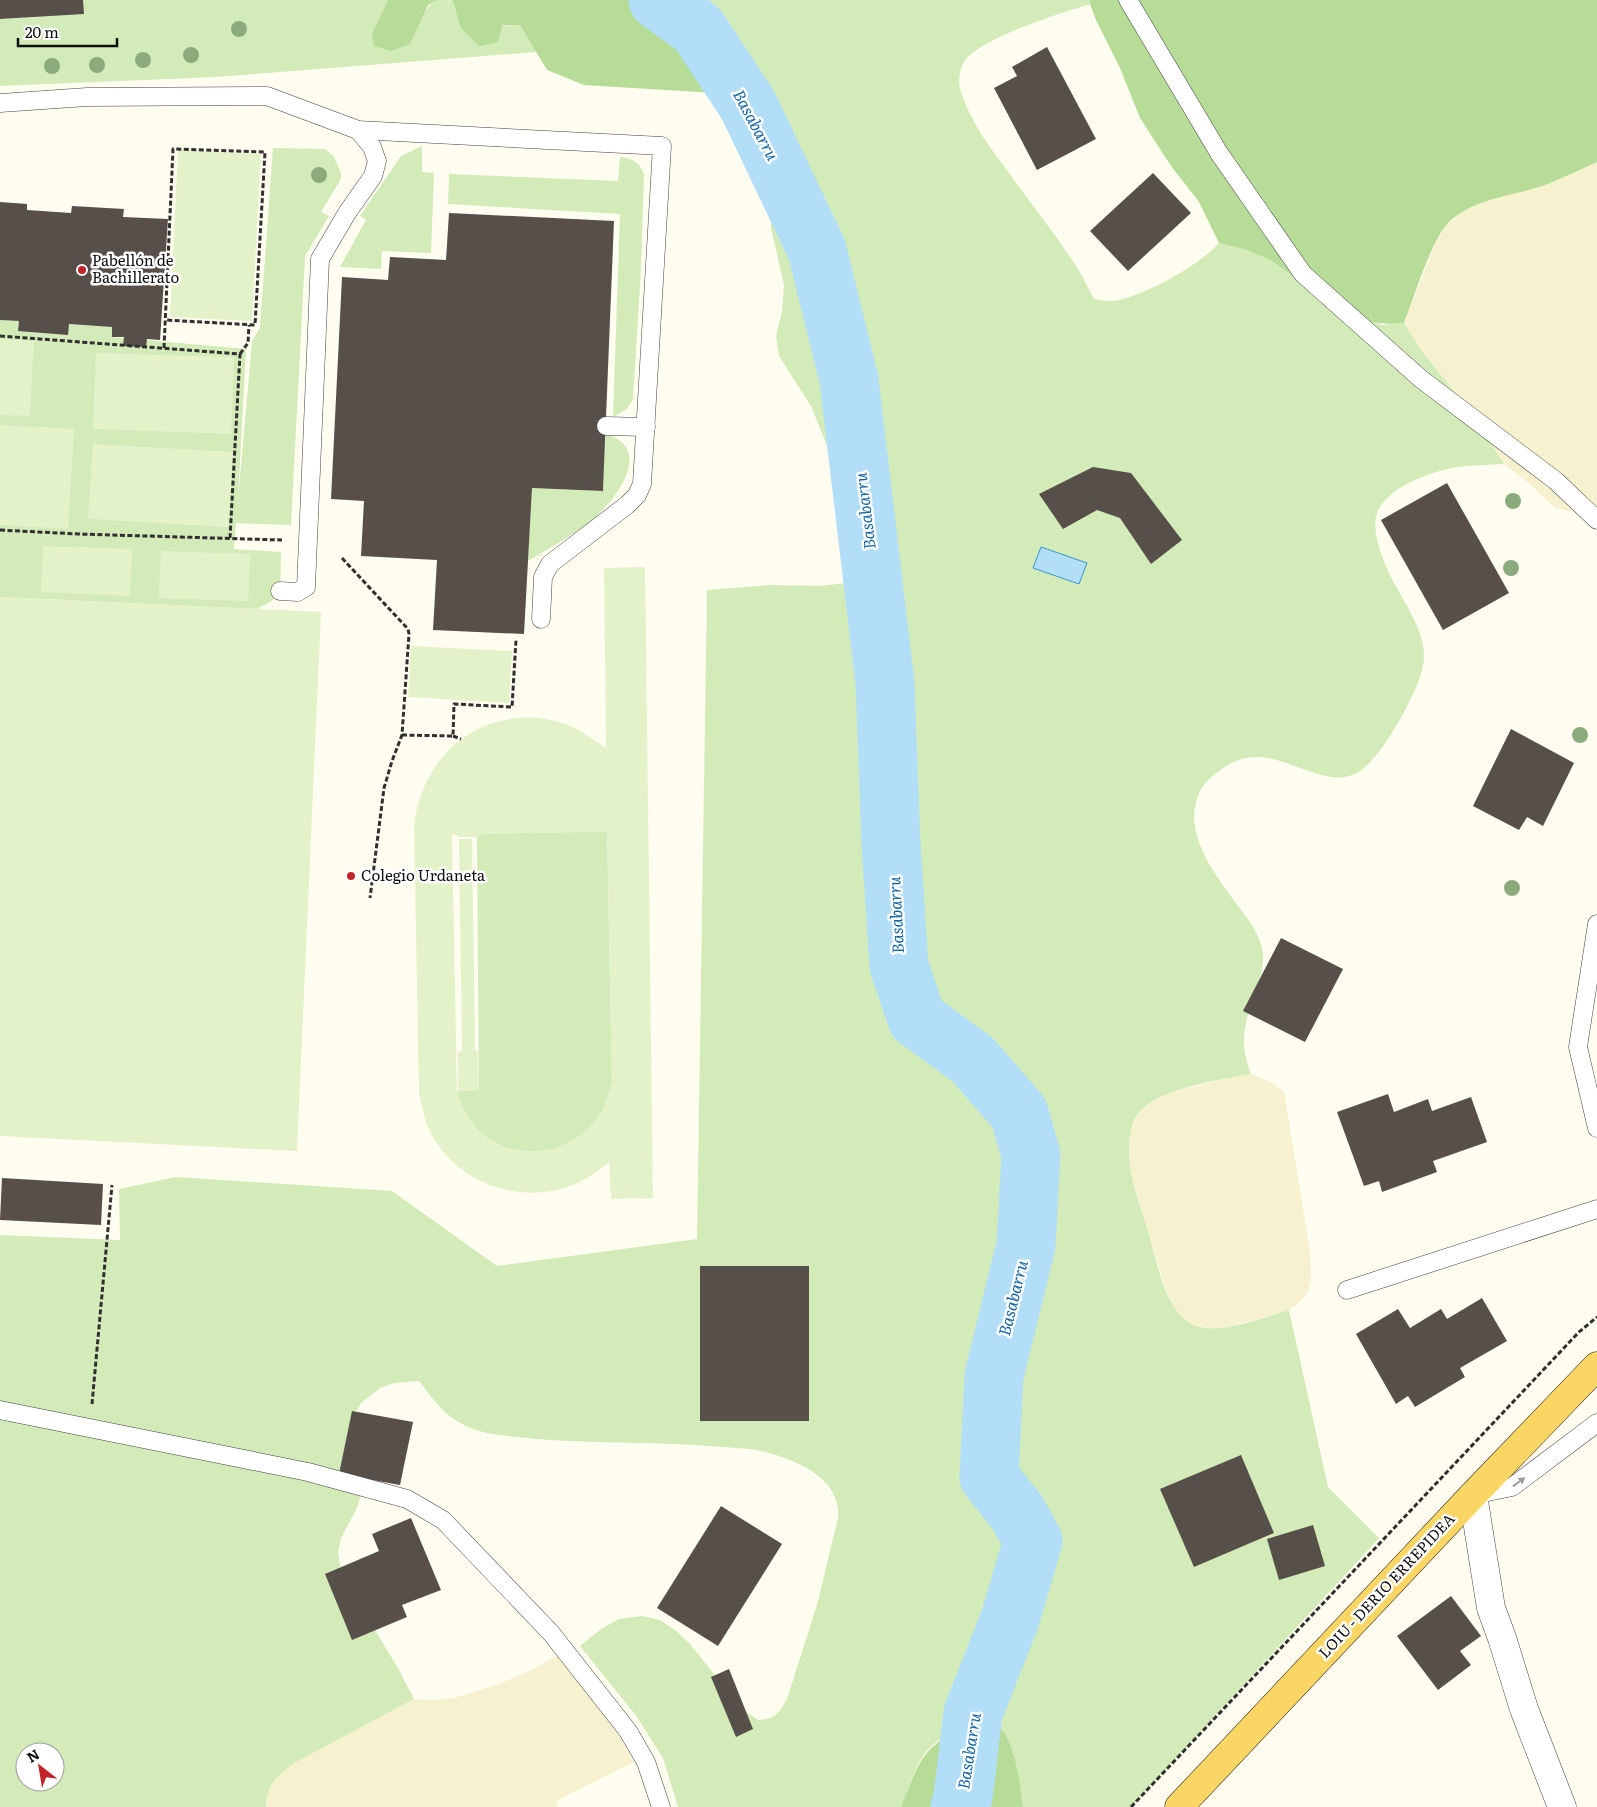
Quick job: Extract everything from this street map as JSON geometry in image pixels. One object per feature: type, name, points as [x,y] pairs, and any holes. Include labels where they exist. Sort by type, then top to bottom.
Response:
[{"type":"main road","name":"LOIU - DERIO ERREPIDEA","points":[[1179,1807],[1597,1366]]},
{"type":"street","points":[[1473,1495],[1491,1608],[1524,1709],[1562,1807]]},
{"type":"lane","points":[[1128,0],[1219,153],[1303,274],[1421,379],[1556,481],[1597,520]]},
{"type":"lane","points":[[0,103],[87,97],[266,96],[358,130],[662,146],[642,484],[637,495],[627,505],[550,564],[542,577],[541,619]]},
{"type":"lane","points":[[280,591],[298,592],[306,587],[320,258],[347,213],[373,176],[377,161],[372,147],[358,130]]},
{"type":"lane","points":[[606,426],[646,427]]},
{"type":"lane","points":[[1597,924],[1578,1047],[1597,1128]]},
{"type":"lane","points":[[1347,1290],[1597,1208]]},
{"type":"lane","points":[[0,1410],[308,1472],[407,1499],[443,1520],[551,1633],[628,1731],[646,1762],[661,1807]]},
{"type":"lane","points":[[1473,1495],[1512,1487],[1597,1423]]},
{"type":"path","points":[[164,348],[173,149],[265,152],[255,325],[166,320]]},
{"type":"path","points":[[230,538],[240,354],[248,344],[249,325]]},
{"type":"path","points":[[0,336],[240,354]]},
{"type":"path","points":[[0,530],[290,540]]},
{"type":"path","points":[[342,558],[408,629],[402,735],[384,788],[370,898]]},
{"type":"path","points":[[453,736],[454,704],[512,707],[516,640]]},
{"type":"path","points":[[402,735],[453,736],[461,739]]},
{"type":"path","points":[[90,1428],[112,1185]]},
{"type":"path","points":[[1132,1807],[1579,1332],[1597,1317]]},
{"type":"shaded area","points":[[1597,162],[1597,519],[1554,507],[1531,485],[1504,464],[1469,410],[1421,350],[1404,323],[1436,242],[1448,223],[1465,210],[1487,201],[1547,184]]},
{"type":"shaded area","points":[[1251,1074],[1271,1082],[1284,1091],[1310,1252],[1311,1278],[1308,1292],[1297,1305],[1289,1310],[1225,1328],[1195,1326],[1188,1323],[1174,1308],[1162,1278],[1132,1177],[1129,1155],[1130,1132],[1138,1115],[1146,1106],[1156,1100],[1173,1092],[1225,1078]]},
{"type":"shaded area","points":[[557,1656],[605,1711],[634,1762],[556,1801],[558,1807],[266,1807],[267,1795],[271,1784],[277,1776],[294,1763],[414,1699],[454,1698],[496,1685],[525,1673]]},
{"type":"green space","points":[[38,0],[388,0],[372,33],[410,44],[428,7],[437,0],[449,0],[453,1],[460,27],[520,25],[537,52],[216,77],[0,86],[0,19],[38,17]]},
{"type":"green space","points":[[388,0],[437,0],[428,5],[410,44],[391,51],[374,46],[372,33]]},
{"type":"green space","points":[[450,0],[638,0],[715,93],[584,85],[547,70],[520,25],[502,25],[498,42],[479,46],[460,27],[453,1]]},
{"type":"green space","points":[[672,0],[1090,0],[1090,4],[1022,27],[986,44],[972,53],[964,62],[959,83],[966,106],[982,136],[1070,257],[1094,299],[1113,301],[1155,287],[1199,261],[1219,243],[1247,250],[1270,260],[1344,312],[1382,325],[1404,323],[1421,350],[1469,410],[1504,464],[1475,465],[1435,472],[1398,489],[1380,507],[1375,525],[1380,550],[1390,576],[1418,629],[1424,658],[1419,679],[1407,707],[1387,740],[1371,761],[1355,774],[1339,777],[1323,776],[1273,759],[1256,757],[1238,760],[1219,771],[1208,780],[1200,791],[1194,814],[1199,844],[1214,872],[1252,925],[1262,948],[1261,972],[1244,1032],[1245,1051],[1251,1074],[1190,1086],[1159,1098],[1147,1105],[1138,1114],[1133,1123],[1130,1138],[1129,1154],[1133,1182],[1161,1279],[1174,1307],[1188,1322],[1204,1328],[1228,1327],[1289,1310],[1328,1487],[1379,1538],[1131,1807],[1023,1807],[1021,1792],[983,1720],[942,1738],[928,1750],[916,1768],[901,1807],[678,1807],[663,1758],[637,1717],[580,1646],[601,1629],[619,1619],[642,1616],[660,1620],[675,1630],[690,1644],[742,1709],[758,1720],[773,1717],[787,1699],[817,1605],[838,1518],[837,1503],[832,1491],[823,1480],[811,1471],[784,1458],[756,1450],[676,1444],[536,1439],[479,1431],[449,1416],[419,1381],[394,1383],[380,1388],[361,1403],[353,1416],[362,1492],[357,1508],[341,1538],[338,1552],[340,1566],[347,1584],[398,1668],[414,1699],[294,1763],[274,1781],[268,1792],[266,1807],[0,1807],[0,1235],[120,1240],[119,1189],[176,1177],[392,1191],[497,1266],[697,1239],[707,590],[769,585],[820,586],[855,582],[827,446],[811,406],[779,356],[776,336],[782,312],[784,285],[771,228],[771,199],[765,142],[745,87],[705,30],[678,9]]},
{"type":"green space","points":[[1090,0],[1597,0],[1597,162],[1548,184],[1483,202],[1459,214],[1442,230],[1429,255],[1404,323],[1388,324],[1359,319],[1344,312],[1270,260],[1247,250],[1219,243],[1199,202],[1171,166],[1140,118],[1120,68],[1096,20]]},
{"type":"green space","points":[[422,146],[422,172],[434,173],[431,253],[382,251],[381,269],[340,267],[366,220],[360,216],[401,156]]},
{"type":"green space","points":[[273,148],[325,149],[334,157],[341,173],[341,179],[321,212],[329,216],[305,256],[291,525],[236,523],[234,549],[281,552],[280,600],[275,599],[257,609],[0,597],[0,320],[112,327],[112,337],[246,349],[238,499],[252,342],[260,327]]},
{"type":"green space","points":[[178,150],[261,154],[252,321],[170,317]]},
{"type":"green space","points":[[620,157],[635,161],[644,174],[641,269],[633,399],[627,409],[613,417],[620,214],[448,204],[449,174],[618,181]]},
{"type":"green space","points":[[0,339],[34,341],[30,416],[0,415]]},
{"type":"green space","points":[[96,353],[234,357],[231,434],[93,429]]},
{"type":"green space","points":[[0,425],[74,429],[68,529],[0,525]]},
{"type":"green space","points":[[606,434],[621,441],[628,451],[629,463],[626,476],[619,489],[610,502],[591,521],[528,561],[532,488],[603,491]]},
{"type":"green space","points":[[93,444],[233,452],[228,527],[88,519]]},
{"type":"green space","points":[[43,546],[132,549],[130,596],[41,592]]},
{"type":"green space","points":[[161,551],[250,554],[248,601],[159,598]]},
{"type":"green space","points":[[645,567],[653,1198],[611,1199],[609,1162],[581,1182],[549,1191],[528,1193],[486,1184],[468,1174],[451,1161],[437,1144],[427,1125],[419,1092],[414,827],[419,800],[429,776],[444,756],[462,739],[483,727],[507,719],[533,718],[560,722],[578,730],[606,748],[604,568]],"holes":[[[607,832],[612,1082],[600,1115],[587,1130],[571,1141],[554,1148],[535,1152],[499,1145],[483,1134],[469,1119],[463,1109],[457,1091],[452,835],[457,835],[457,837],[481,837],[481,834]]]},
{"type":"green space","points":[[0,597],[321,612],[297,1151],[0,1136]]},
{"type":"green space","points":[[411,646],[512,651],[509,703],[408,697]]},
{"type":"green space","points":[[607,831],[612,1082],[606,1103],[600,1115],[587,1130],[571,1141],[554,1148],[535,1152],[499,1145],[483,1134],[469,1119],[457,1091],[479,1090],[477,834]]},
{"type":"green space","points":[[459,839],[472,839],[475,1051],[478,1051],[479,1090],[458,1091],[458,1052],[462,1051]]},
{"type":"green space","points":[[983,1720],[994,1723],[1007,1738],[1015,1761],[1023,1807],[901,1807],[920,1762],[934,1745],[957,1731]]},
{"type":"water","points":[[1041,547],[1087,563],[1079,584],[1033,568]]},
{"type":"building","points":[[0,0],[83,0],[84,14],[0,19]]},
{"type":"building","points":[[1047,47],[1096,139],[1037,170],[994,88],[1017,76],[1012,67]]},
{"type":"building","points":[[1153,173],[1191,213],[1128,271],[1090,231]]},
{"type":"building","name":"Pabellón de Bachillerato","points":[[0,202],[27,204],[27,210],[71,213],[72,206],[124,209],[123,217],[168,219],[160,340],[147,339],[146,347],[123,346],[124,337],[112,337],[112,327],[69,324],[68,335],[18,331],[19,321],[0,320]]},
{"type":"building","points":[[449,213],[614,221],[603,491],[532,488],[524,634],[433,630],[437,560],[361,556],[364,501],[331,499],[342,277],[388,280],[390,257],[446,260]]},
{"type":"building","points":[[1093,467],[1131,473],[1182,540],[1151,564],[1120,518],[1097,510],[1063,529],[1039,494]]},
{"type":"building","points":[[1447,483],[1509,593],[1443,630],[1381,520]]},
{"type":"building","points":[[1511,729],[1574,763],[1543,826],[1527,817],[1519,830],[1473,806]]},
{"type":"building","points":[[1281,938],[1343,969],[1305,1042],[1243,1011]]},
{"type":"building","points":[[1388,1094],[1394,1112],[1428,1099],[1432,1111],[1471,1097],[1487,1142],[1433,1161],[1437,1172],[1382,1192],[1379,1181],[1364,1186],[1337,1112]]},
{"type":"building","points":[[2,1178],[103,1184],[101,1225],[0,1220]]},
{"type":"building","points":[[700,1266],[809,1266],[809,1421],[700,1421]]},
{"type":"building","points":[[1482,1298],[1507,1341],[1460,1368],[1465,1377],[1415,1407],[1408,1396],[1396,1404],[1356,1334],[1398,1309],[1410,1328],[1441,1309],[1447,1319]]},
{"type":"building","points":[[352,1411],[413,1422],[400,1485],[339,1474]]},
{"type":"building","points":[[1241,1455],[1274,1533],[1194,1567],[1160,1489]]},
{"type":"building","points":[[721,1506],[782,1544],[718,1646],[657,1608]]},
{"type":"building","points":[[411,1518],[441,1590],[402,1605],[407,1617],[352,1640],[325,1574],[379,1551],[372,1534]]},
{"type":"building","points":[[1313,1525],[1325,1566],[1279,1580],[1267,1539]]},
{"type":"building","points":[[1451,1596],[1481,1636],[1460,1651],[1471,1665],[1438,1690],[1397,1636]]},
{"type":"building","points":[[729,1669],[753,1729],[736,1737],[711,1677]]},
{"type":"waterway","name":"Basabarru","points":[[658,0],[698,29],[748,105],[817,250],[849,380],[885,683],[891,844],[899,966],[917,1019],[972,1059],[1019,1113],[1031,1155],[1026,1245],[994,1376],[989,1477],[1017,1512],[1033,1541],[1010,1619],[973,1713],[963,1797],[960,1807]]},
{"type":"place","name":"Pabellón de Bachillerato","points":[[82,270]]},
{"type":"place","name":"Colegio Urdaneta","points":[[351,876]]}]
